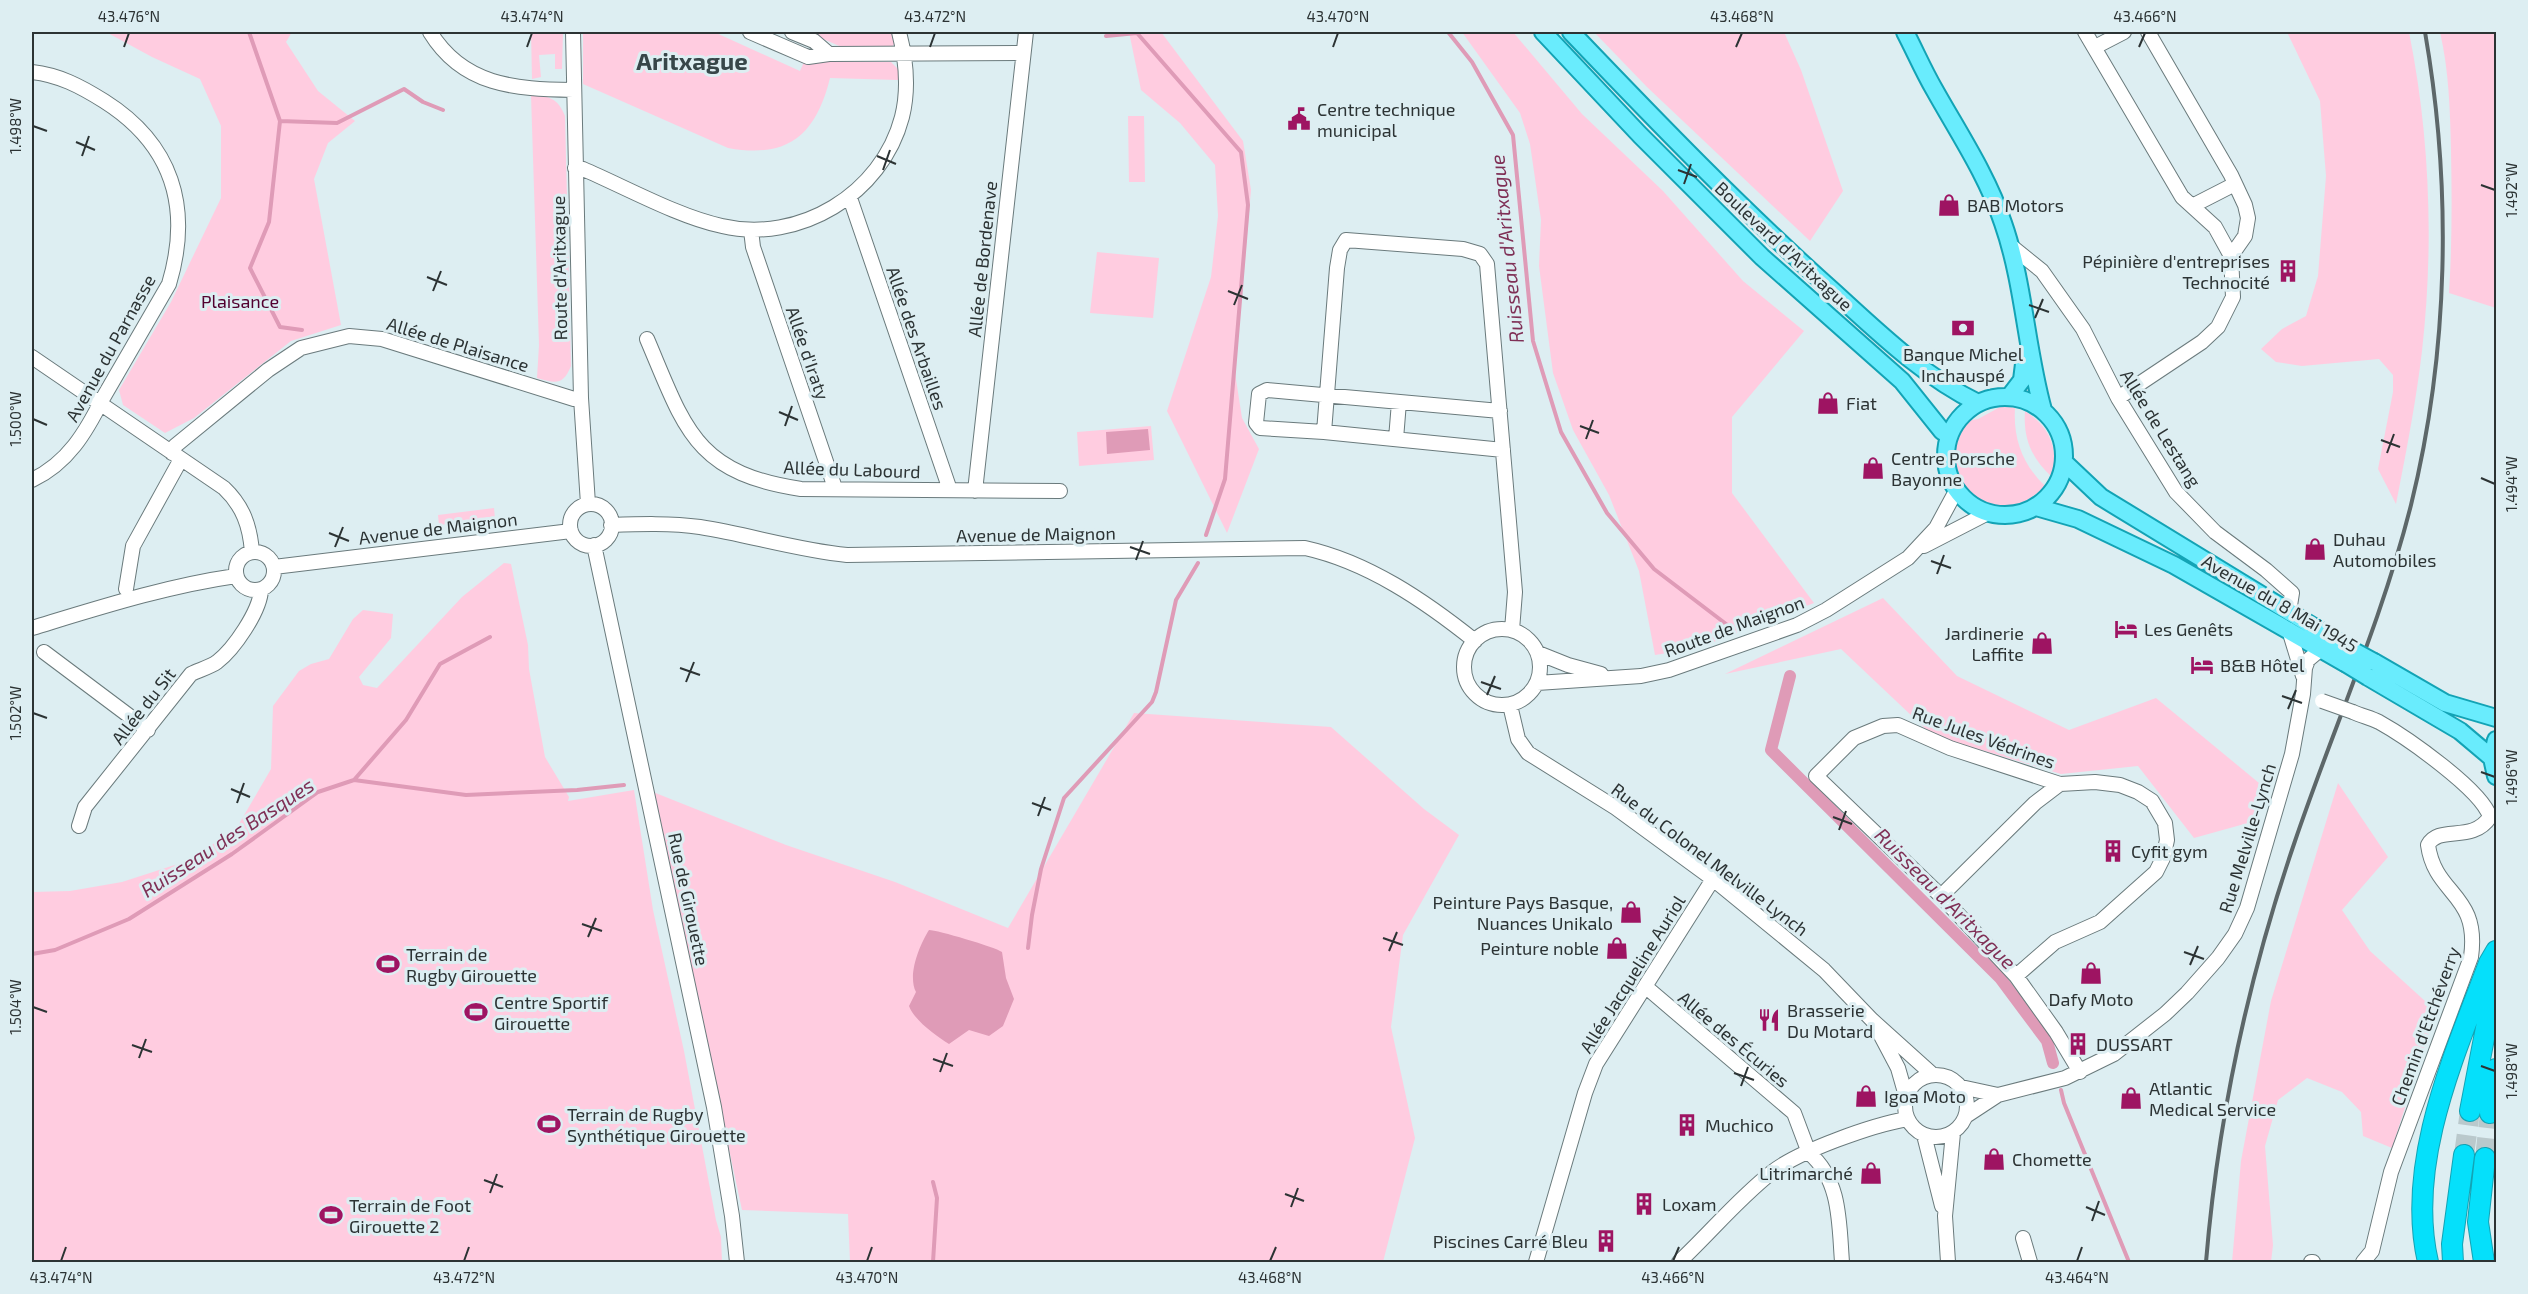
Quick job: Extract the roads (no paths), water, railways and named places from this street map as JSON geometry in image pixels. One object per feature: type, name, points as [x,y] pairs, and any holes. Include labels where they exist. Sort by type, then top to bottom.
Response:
[{"type":"highway","points":[[2428,1263],[2425,1249],[2423,1203],[2430,1134],[2447,1074],[2489,963],[2496,951]]},
{"type":"highway","points":[[2470,1111],[2496,976]]},
{"type":"highway","points":[[2490,1113],[2496,1069]]},
{"type":"highway","points":[[2453,1263],[2452,1244],[2464,1155]]},
{"type":"highway","points":[[2484,1263],[2478,1222],[2485,1158]]},
{"type":"main road","name":"Boulevard d'Aritxague","points":[[1544,32],[1640,135],[1762,257],[1902,381],[1942,431],[1949,435]]},
{"type":"main road","name":"Boulevard d'Aritxague","points":[[1571,32],[1773,238],[1887,340],[1933,377],[1978,403]]},
{"type":"main road","points":[[1891,32],[1900,32]]},
{"type":"main road","points":[[1905,32],[1993,196],[2011,246],[2035,384],[2043,410],[2055,425],[2063,443],[2064,462],[2055,486],[2050,495],[2036,507],[2012,515],[1988,513],[1976,508],[1956,490],[1948,474],[1946,461],[1949,435],[1966,411],[1990,399],[2009,397],[2043,410]]},
{"type":"main road","points":[[2009,397],[2022,380],[2025,364],[2021,298]]},
{"type":"main road","name":"Avenue du 8 Mai 1945","points":[[2064,462],[2101,497],[2289,612],[2348,656],[2445,703],[2496,718]]},
{"type":"main road","name":"Avenue du 8 Mai 1945","points":[[2036,507],[2064,514],[2130,543],[2174,565],[2321,649],[2348,656]]},
{"type":"main road","name":"Avenue du 8 Mai 1945","points":[[2371,669],[2460,732],[2492,758]]},
{"type":"main road","points":[[2496,740],[2492,758],[2496,776]]},
{"type":"street","points":[[430,32],[437,44],[454,61],[475,75],[511,87],[573,90]]},
{"type":"street","name":"Route d'Aritxague","points":[[573,32],[581,398],[588,504]]},
{"type":"street","points":[[750,32],[808,57],[829,54],[1023,53]]},
{"type":"street","points":[[792,32],[814,41],[829,54]]},
{"type":"street","points":[[575,168],[583,169],[697,218],[722,226],[751,230],[794,225],[850,198],[881,162],[896,134],[902,116],[906,88],[904,54],[899,32]]},
{"type":"street","name":"Allée de Bordenave","points":[[975,491],[1026,32]]},
{"type":"street","points":[[2085,32],[2182,197],[2215,227],[2231,255],[2232,297],[2218,327],[2202,342],[2118,398]]},
{"type":"street","points":[[2095,47],[2124,32]]},
{"type":"street","points":[[2148,32],[2245,205],[2248,218],[2245,236],[2231,255]]},
{"type":"street","name":"Avenue du Parnasse","points":[[32,72],[62,78],[120,111],[153,143],[170,177],[178,220],[177,244],[169,284],[73,449],[46,474],[32,480]]},
{"type":"street","points":[[2192,206],[2235,184]]},
{"type":"street","name":"Allée des Arbailles","points":[[850,198],[950,490]]},
{"type":"street","name":"Allée d'Iraty","points":[[751,230],[753,248],[835,488]]},
{"type":"street","points":[[1324,432],[1340,250],[1346,240],[1463,249],[1480,254],[1487,264],[1500,411],[1515,592],[1512,630]]},
{"type":"street","name":"Allée de Lestang","points":[[2011,246],[2042,271],[2078,321],[2118,398],[2176,492],[2215,532],[2266,570],[2292,593],[2289,612]]},
{"type":"street","name":"Allée de Plaisance","points":[[126,589],[133,546],[176,456],[175,446],[253,382],[301,348],[349,336],[382,339],[574,399],[581,398]]},
{"type":"street","name":"Allée du Labourd","points":[[647,339],[681,419],[694,439],[712,456],[741,474],[761,482],[801,489],[1060,491]]},
{"type":"street","points":[[32,357],[233,497],[245,516],[252,552]]},
{"type":"street","points":[[1500,411],[1267,390],[1259,394],[1256,423],[1260,428],[1503,450]]},
{"type":"street","points":[[1396,439],[1399,402]]},
{"type":"street","name":"Route de Maignon","points":[[1919,548],[1936,528],[1956,490]]},
{"type":"street","points":[[588,504],[595,504],[607,512],[611,525],[608,536],[594,546],[577,541],[570,531],[572,515],[576,509],[588,504]]},
{"type":"street","name":"Route de Maignon","points":[[1537,682],[1641,676],[1669,670],[1797,625],[1889,571],[1919,548],[1988,513]]},
{"type":"street","name":"Avenue de Maignon","points":[[611,525],[697,527],[738,534],[783,546],[847,555],[1305,548],[1343,559],[1431,606],[1474,641]]},
{"type":"street","name":"Avenue de Maignon","points":[[274,567],[570,531]]},
{"type":"street","name":"Rue de Girouette","points":[[594,546],[714,1107],[732,1216],[737,1263]]},
{"type":"street","points":[[252,552],[266,555],[274,567],[271,582],[261,590],[243,587],[236,576],[238,560],[252,552]]},
{"type":"street","points":[[32,628],[129,600],[209,580],[236,576]]},
{"type":"street","name":"Allée du Sit","points":[[79,826],[85,807],[191,674],[217,662],[253,618],[259,606],[261,590]]},
{"type":"street","points":[[1492,630],[1512,630],[1532,643],[1538,653],[1540,663],[1537,682],[1526,697],[1510,705],[1486,702],[1468,685],[1464,671],[1465,660],[1474,641],[1492,630]]},
{"type":"street","name":"Rue Melville-Lynch","points":[[2080,1072],[2114,1054],[2187,993],[2218,958],[2235,934],[2247,908],[2292,754],[2303,694],[2303,676],[2289,630]]},
{"type":"street","points":[[2303,676],[2308,660],[2321,649]]},
{"type":"street","points":[[44,652],[148,730]]},
{"type":"street","name":"Route de Maignon","points":[[1538,653],[1568,665],[1615,677]]},
{"type":"street","name":"Chemin d'Etchéverry","points":[[2303,694],[2376,721],[2396,732],[2477,796],[2487,807],[2490,817],[2485,825],[2458,835],[2438,834],[2432,837],[2428,845],[2435,872],[2464,906],[2472,927],[2471,957],[2391,1172],[2372,1251],[2363,1263]]},
{"type":"street","name":"Rue du Colonel Melville Lynch","points":[[1510,705],[1518,739],[1528,753],[1616,807],[1713,879],[1824,970],[1872,1020],[1933,1075]]},
{"type":"street","name":"Rue Jules Védrines","points":[[1941,896],[1816,776],[1854,738],[1883,726],[1898,725],[1950,748],[2060,784],[2095,782],[2120,785],[2152,801],[2165,823],[2167,840],[2163,858],[2156,872],[2100,922],[2055,942],[2016,976]]},
{"type":"street","points":[[1966,1116],[1966,1096],[1961,1087],[1949,1078],[1933,1075],[1917,1082],[1906,1096],[1907,1119],[1914,1129],[1924,1135],[1944,1137],[1953,1133],[1966,1116],[1998,1095],[2045,1084],[2080,1072],[2056,1032],[2016,976],[1941,896],[2034,803],[2060,784]]},
{"type":"street","name":"Allée Jacqueline Auriol","points":[[1536,1263],[1585,1093],[1596,1064],[1713,879]]},
{"type":"street","name":"Allée des Écuries","points":[[1646,987],[1794,1113],[1809,1153],[1820,1162],[1838,1201],[1842,1263]]},
{"type":"street","name":"Rue du Colonel Melville Lynch","points":[[1872,1020],[1898,1068],[1906,1096]]},
{"type":"street","points":[[1961,1087],[1998,1095]]},
{"type":"street","points":[[1679,1263],[1772,1172],[1809,1153],[1866,1130],[1907,1119]]},
{"type":"street","points":[[1948,1263],[1945,1216],[1953,1133]]},
{"type":"street","points":[[1924,1135],[1945,1216]]},
{"type":"street","points":[[2023,1238],[2030,1263]]},
{"type":"waterway","points":[[249,32],[280,121],[269,222],[250,268],[280,327],[302,330]]},
{"type":"waterway","name":"Ruisseau d'Aritxague","points":[[1448,32],[1472,62],[1513,135],[1533,341],[1561,432],[1607,513],[1654,569],[1730,627]]},
{"type":"waterway","points":[[1106,36],[1137,33],[1241,152],[1248,205],[1225,479],[1206,535]]},
{"type":"waterway","points":[[280,121],[337,123],[404,89],[423,102],[443,110]]},
{"type":"waterway","points":[[1028,948],[1041,869],[1064,798],[1152,702],[1176,600],[1198,563]]},
{"type":"waterway","name":"Ruisseau des Basques","points":[[32,954],[55,950],[129,919],[232,854],[318,792],[354,780],[406,720],[440,664],[490,637]]},
{"type":"waterway","name":"Ruisseau d'Aritxague","points":[[1790,676],[1771,750],[2000,978],[2047,1041],[2053,1063]]},
{"type":"waterway","points":[[354,780],[466,795],[577,790],[624,785]]},
{"type":"waterway","name":"Ruisseau d'Aritxague","points":[[2061,1090],[2064,1103],[2129,1262]]},
{"type":"waterway","points":[[933,1182],[937,1198],[933,1262]]},
{"type":"tunnel","points":[[2464,1155],[2470,1111]]},
{"type":"tunnel","points":[[2485,1158],[2490,1113]]},
{"type":"railway","points":[[2206,1262],[2218,1155],[2249,996],[2295,841],[2386,590],[2411,505],[2424,447],[2439,329],[2442,269],[2440,150],[2425,32]]},
{"type":"place","name":"Centre technique municipal","points":[[1299,119]]},
{"type":"place","name":"BAB Motors","points":[[1949,205]]},
{"type":"place","name":"Pépinière d'entreprises Technocité","points":[[2288,271]]},
{"type":"place","name":"Banque Michel Inchauspé","points":[[1963,328]]},
{"type":"place","name":"Fiat","points":[[1828,403]]},
{"type":"place","name":"Centre Porsche Bayonne","points":[[1873,468]]},
{"type":"place","name":"Duhau Automobiles","points":[[2315,549]]},
{"type":"place","name":"Les Genêts","points":[[2126,629]]},
{"type":"place","name":"Jardinerie Laffite","points":[[2042,643]]},
{"type":"place","name":"B&B Hôtel","points":[[2202,665]]},
{"type":"place","name":"Cyfit gym","points":[[2113,851]]},
{"type":"place","name":"Peinture Pays Basque, Nuances Unikalo","points":[[1631,912]]},
{"type":"place","name":"Peinture noble","points":[[1617,948]]},
{"type":"place","name":"Terrain de Rugby Girouette","points":[[388,964]]},
{"type":"place","name":"Dafy Moto","points":[[2091,973]]},
{"type":"place","name":"Centre Sportif Girouette","points":[[476,1012]]},
{"type":"place","name":"Brasserie Du Motard","points":[[1769,1020]]},
{"type":"place","name":"DUSSART","points":[[2078,1044]]},
{"type":"place","name":"Igoa Moto","points":[[1866,1096]]},
{"type":"place","name":"Atlantic Medical Service","points":[[2131,1098]]},
{"type":"place","name":"Terrain de Rugby Synthétique Girouette","points":[[549,1124]]},
{"type":"place","name":"Muchico","points":[[1687,1125]]},
{"type":"place","name":"Chomette","points":[[1994,1159]]},
{"type":"place","name":"Litrimarché","points":[[1871,1173]]},
{"type":"place","name":"Loxam","points":[[1644,1204]]},
{"type":"place","name":"Terrain de Foot Girouette 2","points":[[331,1215]]},
{"type":"place","name":"Piscines Carré Bleu","points":[[1606,1241]]},
{"type":"district","name":"Aritxague","points":[[692,60]]},
{"type":"park label","name":"Plaisance","points":[[240,301]]}]
